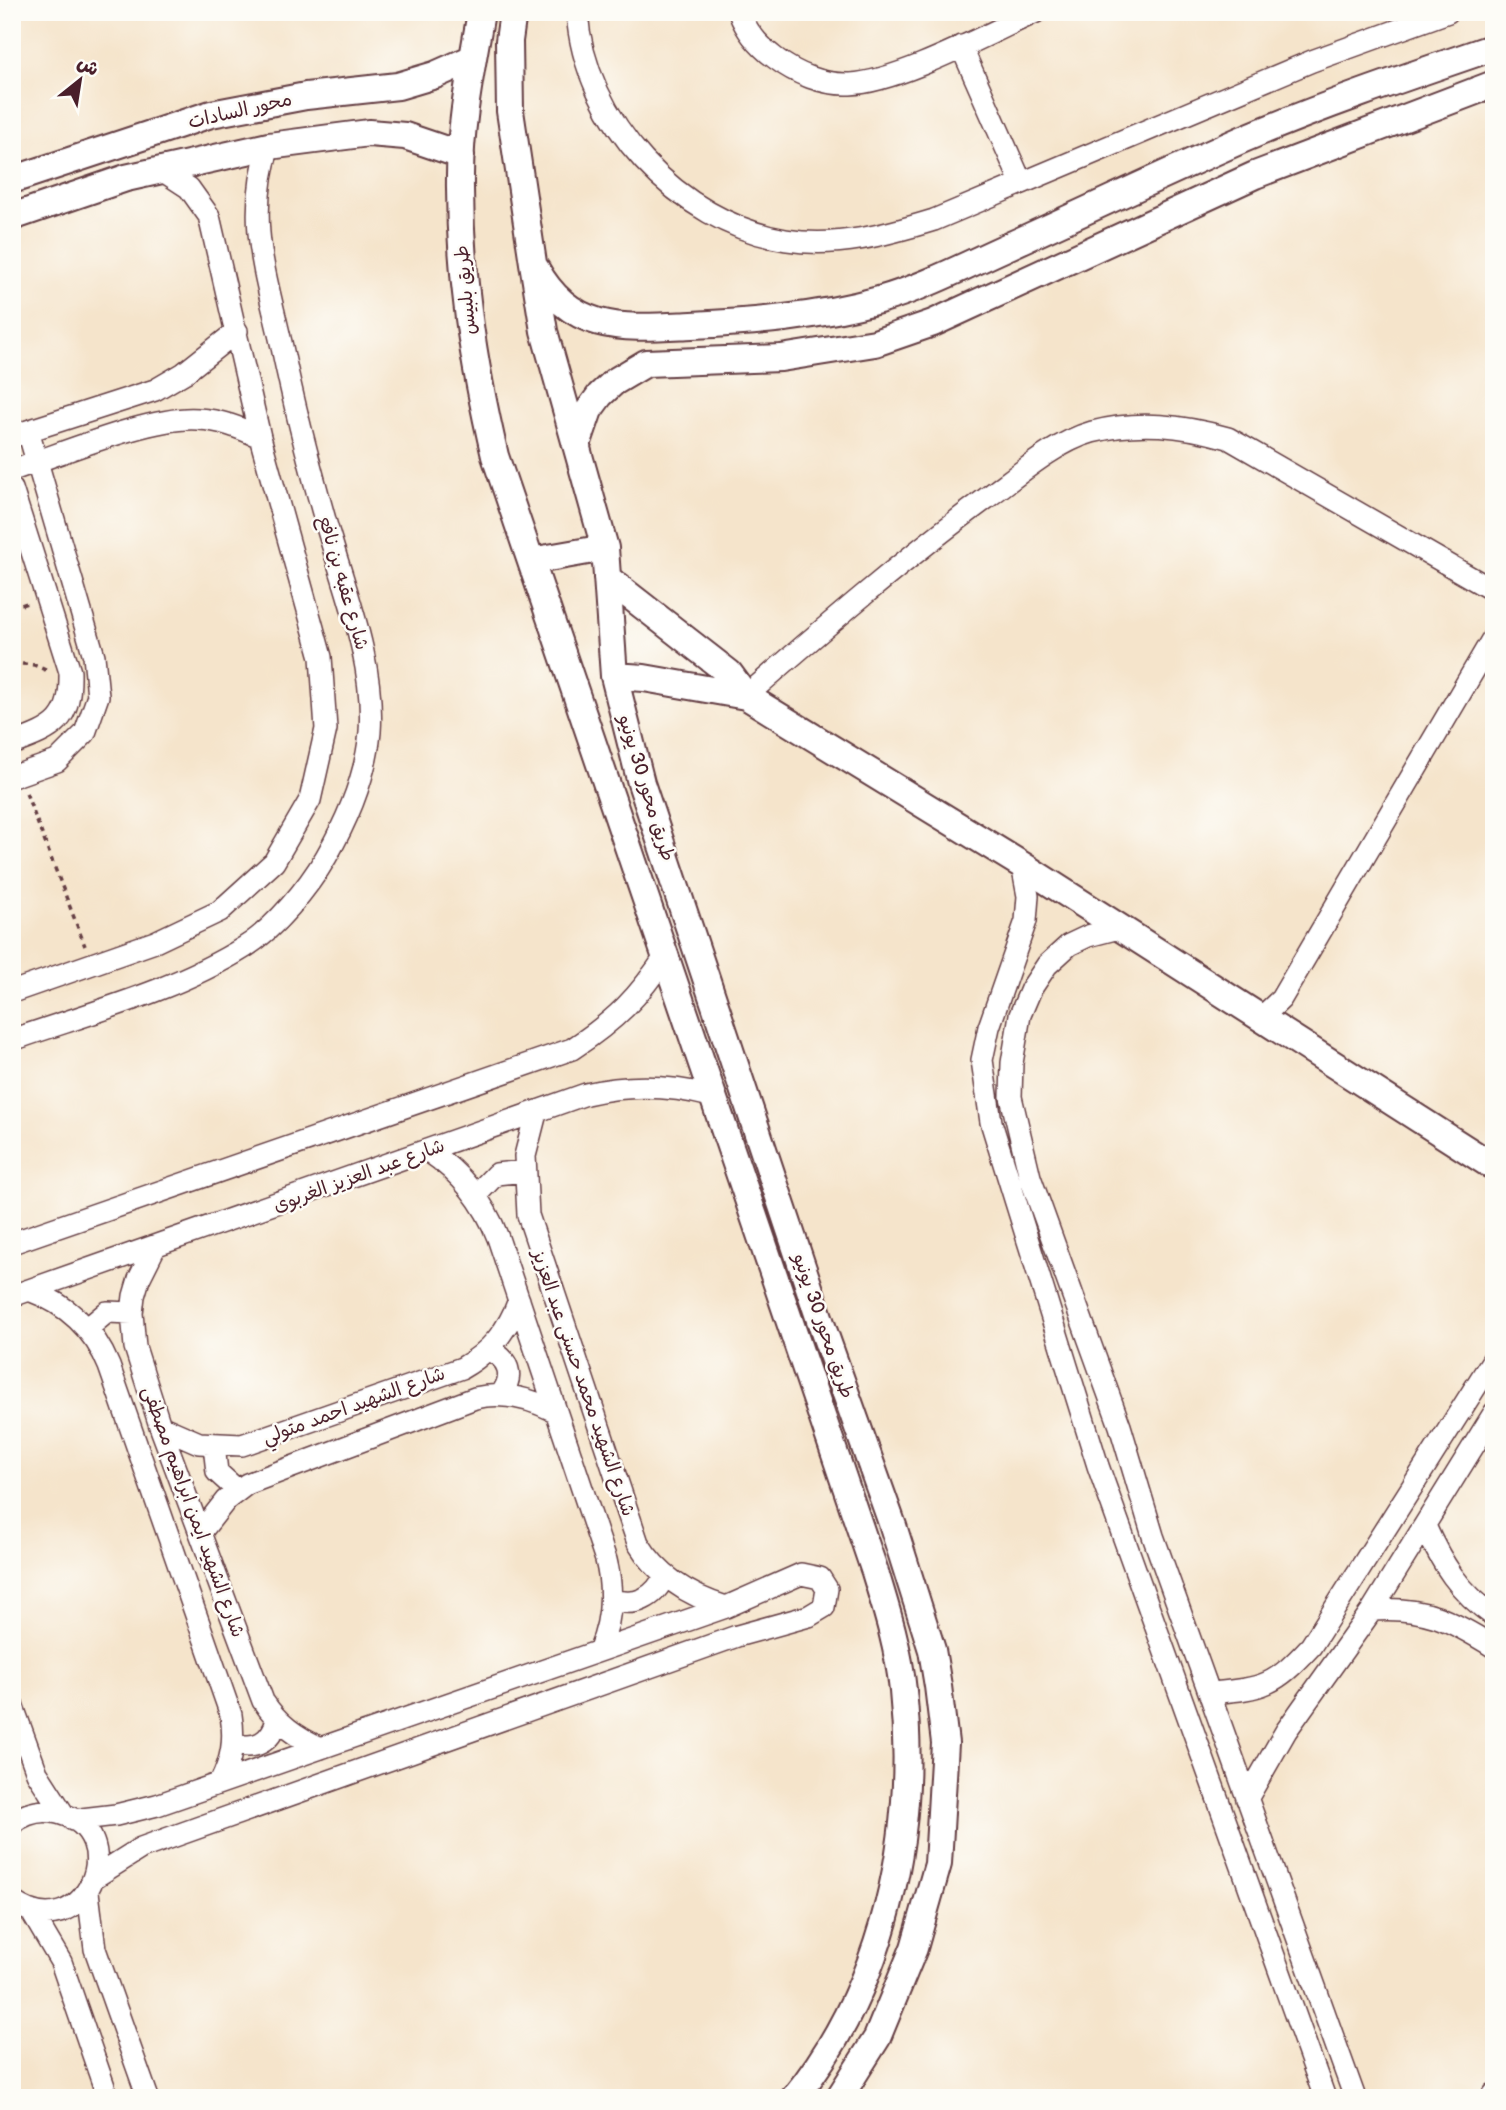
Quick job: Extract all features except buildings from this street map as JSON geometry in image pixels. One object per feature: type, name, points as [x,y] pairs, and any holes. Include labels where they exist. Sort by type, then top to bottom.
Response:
[{"type":"street","points":[[577,12],[589,71],[607,111],[665,182],[702,209],[742,228],[786,240],[831,243],[876,238],[933,220],[1312,61],[1440,14]]},
{"type":"street","points":[[738,12],[762,49],[787,68],[817,80],[849,83],[881,78],[1036,12]]},
{"type":"street","points":[[480,18],[512,21],[510,111],[544,331],[605,548],[531,561]]},
{"type":"street","name":"طريق بلبيس","points":[[480,18],[471,59],[461,155],[462,269],[474,364],[495,456],[531,561]]},
{"type":"street","points":[[961,46],[1021,182]]},
{"type":"street","points":[[533,263],[544,284],[560,302],[580,316],[626,328],[750,323],[845,308],[911,290],[1244,139],[1494,47]]},
{"type":"street","name":"محور السادات","points":[[12,180],[211,114],[306,96],[398,86],[435,75],[471,59]]},
{"type":"street","points":[[577,445],[585,419],[600,395],[629,371],[646,363],[781,358],[875,343],[933,323],[1255,175],[1494,84]]},
{"type":"street","name":"محور السادات","points":[[12,217],[126,178],[269,146],[369,133],[405,135],[461,155]]},
{"type":"street","points":[[117,145],[126,178]]},
{"type":"street","name":"شارع عقبه بن نافع","points":[[12,1040],[170,984],[246,946],[308,888],[351,815],[370,732],[363,647],[302,430],[258,239],[256,208],[259,176],[269,146]]},
{"type":"street","name":"شارع عقبه بن نافع","points":[[12,992],[155,942],[220,911],[274,862],[310,800],[326,729],[321,657],[260,437],[209,216],[189,188],[160,169]]},
{"type":"street","points":[[16,776],[57,761],[85,733],[98,696],[94,656],[37,462],[20,434],[155,390],[193,366],[237,331]]},
{"type":"street","points":[[12,470],[164,421],[197,418],[230,424],[260,437]]},
{"type":"street","points":[[746,696],[874,584],[1035,462],[1090,433],[1139,424],[1187,426],[1227,438],[1494,591]]},
{"type":"street","points":[[12,489],[70,672],[71,700],[56,724],[12,744]]},
{"type":"street","name":"طريق محور 30 يونيو","points":[[605,548],[614,676],[641,783],[824,1332],[893,1526],[932,1650],[938,1686],[945,1743],[938,1864],[914,1948],[877,2038],[839,2098]]},
{"type":"street","name":"طريق محور 30 يونيو","points":[[531,561],[667,954],[711,1096],[875,1572],[892,1630],[903,1689],[907,1750],[905,1810],[896,1870],[881,1929],[860,1985],[833,2039],[794,2098]]},
{"type":"street","points":[[607,578],[729,673],[746,696]]},
{"type":"street","points":[[1261,1018],[1281,999],[1494,636]]},
{"type":"street","points":[[614,676],[644,678],[746,696],[1022,865],[1494,1167]]},
{"type":"street","points":[[1022,865],[1028,896],[1026,921],[989,1027],[982,1060],[991,1122],[1098,1466],[1325,2098]]},
{"type":"street","points":[[1119,928],[1087,936],[1069,945],[1047,965],[1031,989],[1020,1015],[1012,1063],[1011,1097],[1030,1177],[1120,1426],[1173,1594],[1212,1693],[1247,1800],[1355,2098]]},
{"type":"street","points":[[12,1243],[572,1049],[610,1024],[642,992],[667,954]]},
{"type":"street","name":"شارع عبد العزيز الغربوى","points":[[21,1293],[154,1249],[586,1094],[622,1087],[658,1086],[711,1096]]},
{"type":"street","name":"شارع الشهيد محمد حسنى عبد العزيز","points":[[537,1112],[528,1141],[524,1171],[525,1200],[531,1230],[638,1543],[665,1576],[696,1596],[726,1607]]},
{"type":"street","name":"شارع الشهيد محمد حسنى عبد العزيز","points":[[428,1151],[454,1171],[476,1195],[492,1223],[519,1300],[606,1560],[611,1599],[608,1626],[599,1651]]},
{"type":"street","points":[[476,1195],[496,1174],[524,1171]]},
{"type":"street","name":"شارع الشهيد ايمن ابراهيم مصطفى","points":[[154,1249],[139,1279],[132,1313],[135,1347],[160,1426],[257,1688],[277,1720],[293,1735],[321,1748]]},
{"type":"street","name":"شارع الشهيد ايمن ابراهيم مصطفى","points":[[21,1293],[59,1305],[88,1328],[104,1354],[231,1715],[233,1743],[220,1783]]},
{"type":"street","name":"شارع الشهيد احمد متولي","points":[[160,1426],[186,1439],[214,1446],[242,1445],[294,1428],[462,1368],[487,1350],[507,1328],[519,1300]]},
{"type":"street","points":[[88,1328],[107,1312],[132,1313]]},
{"type":"street","points":[[487,1350],[502,1357],[507,1364],[509,1380],[501,1394]]},
{"type":"street","points":[[1212,1693],[1270,1684],[1288,1671],[1311,1646],[1494,1358]]},
{"type":"street","name":"شارع الشهيد احمد متولي","points":[[201,1532],[217,1510],[237,1490],[259,1478],[475,1398],[501,1394],[530,1400],[555,1410]]},
{"type":"street","points":[[1247,1800],[1286,1731],[1372,1610],[1494,1413]]},
{"type":"street","points":[[214,1446],[218,1472],[237,1490]]},
{"type":"street","points":[[1425,1526],[1442,1563],[1456,1583],[1473,1601],[1494,1616]]},
{"type":"street","points":[[12,1824],[34,1813],[68,1817],[130,1813],[726,1607],[802,1574],[820,1578],[827,1589],[824,1607],[809,1616],[737,1636],[141,1848],[91,1885],[62,1911],[19,1906]]},
{"type":"street","points":[[611,1599],[630,1603],[648,1598],[665,1576]]},
{"type":"street","points":[[1149,1604],[1173,1594]]},
{"type":"street","points":[[1372,1610],[1396,1608],[1427,1612],[1458,1625],[1494,1647]]},
{"type":"street","points":[[12,1704],[37,1773],[68,1817],[89,1835],[94,1845],[91,1885],[94,1949],[148,2098]]},
{"type":"street","points":[[233,1743],[252,1747],[262,1744],[275,1730],[277,1720]]},
{"type":"street","points":[[19,1906],[61,1962],[108,2098]]},
{"type":"street","points":[[1268,1938],[1293,1929]]},
{"type":"path","points":[[12,663],[34,665],[70,682]]},
{"type":"path","points":[[16,776],[92,964]]}]
